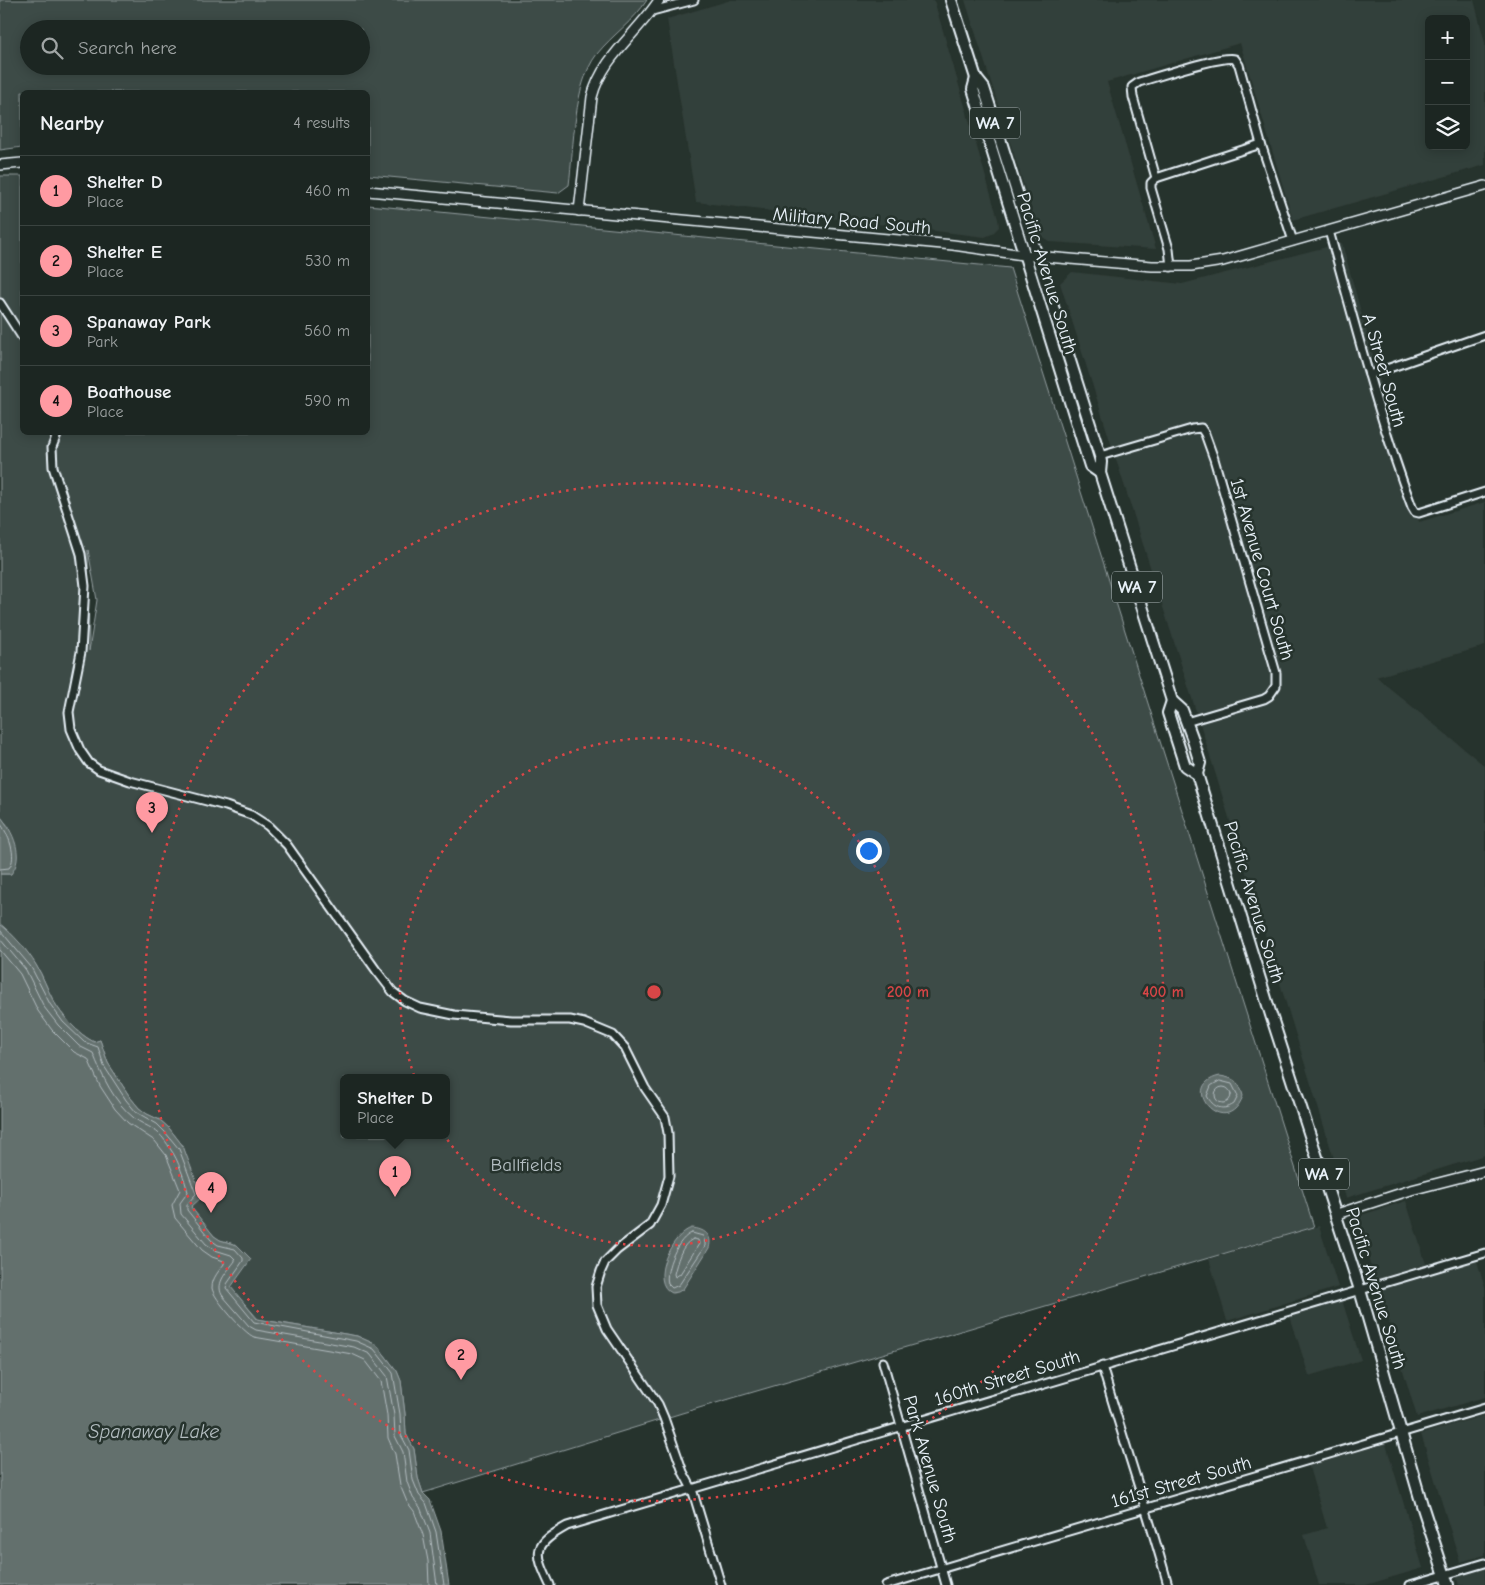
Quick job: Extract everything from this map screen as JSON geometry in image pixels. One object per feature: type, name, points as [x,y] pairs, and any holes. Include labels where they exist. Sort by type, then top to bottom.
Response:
[{"type":"main road","points":[[579,211],[595,83],[613,55],[652,11],[659,0]]},
{"type":"main road","name":"Pacific Avenue South","points":[[951,0],[976,78],[984,88],[1102,462],[1100,473],[1172,701],[1182,710],[1200,763],[1197,774],[1271,1015],[1337,1214],[1403,1432],[1422,1505],[1446,1580]]},
{"type":"main road","name":"Pacific Avenue South","points":[[976,78],[973,90],[1023,255],[1090,466],[1100,473]]},
{"type":"main road","points":[[0,165],[20,163]]},
{"type":"main road","name":"Military Road South","points":[[370,191],[953,245],[1023,255],[1171,267],[1223,261],[1485,186]]},
{"type":"main road","name":"Pacific Avenue South","points":[[1172,701],[1168,714],[1185,766],[1197,774]]},
{"type":"main road","points":[[1337,1214],[1411,1190],[1485,1171]]},
{"type":"street","points":[[652,11],[694,0]]},
{"type":"street","points":[[1156,178],[1133,97],[1132,87],[1139,82],[1210,62],[1225,58],[1235,59],[1293,241]]},
{"type":"street","points":[[1171,267],[1151,183],[1156,178],[1262,144]]},
{"type":"street","name":"A Street South","points":[[1330,231],[1396,467],[1414,512],[1419,513],[1485,492]]},
{"type":"street","points":[[0,303],[20,334]]},
{"type":"street","points":[[1369,375],[1485,335]]},
{"type":"street","name":"1st Avenue Court South","points":[[1100,456],[1200,428],[1205,434],[1214,459],[1277,682],[1275,689],[1264,699],[1186,722]]},
{"type":"street","points":[[57,435],[52,447],[53,467],[81,554],[85,580],[81,652],[69,720],[75,740],[89,763],[110,776],[242,811],[268,826],[287,845],[388,984],[398,996],[413,1006],[454,1015],[511,1020],[570,1020],[584,1023],[613,1035],[625,1048],[635,1070],[661,1110],[667,1124],[669,1176],[661,1205],[656,1216],[642,1232],[609,1257],[601,1271],[595,1297],[606,1329],[658,1404],[683,1472],[692,1489],[721,1585]]},
{"type":"street","name":"160th Street South","points":[[550,1585],[540,1562],[539,1549],[543,1542],[567,1526],[1485,1253]]},
{"type":"street","name":"Park Avenue South","points":[[883,1362],[946,1585]]},
{"type":"street","points":[[1102,1366],[1168,1585]]},
{"type":"street","name":"161st Street South","points":[[886,1585],[1485,1408]]},
{"type":"street","points":[[1410,1585],[1446,1580],[1485,1563]]},
{"type":"shaded area","points":[[731,0],[934,0],[999,227],[992,234],[985,237],[696,202],[667,19]]},
{"type":"shaded area","points":[[965,0],[1474,0],[1485,43],[1485,165],[1293,220],[1240,43],[1107,82],[1156,249],[1050,242],[1039,234]]},
{"type":"shaded area","points":[[1342,243],[1419,522],[1485,502],[1485,646],[1376,677],[1485,766],[1485,1155],[1346,1198],[1202,730],[1060,283],[1072,272],[1182,284]]},
{"type":"shaded area","points":[[1406,1201],[1426,1264],[1375,1280],[1355,1217]]},
{"type":"shaded area","points":[[1319,1226],[1338,1287],[1227,1321],[1209,1259]]},
{"type":"shaded area","points":[[1477,1261],[1485,1287],[1485,1397],[1417,1417],[1379,1290]]},
{"type":"shaded area","points":[[1342,1300],[1361,1360],[1309,1376],[1290,1316]]},
{"type":"shaded area","points":[[1485,1415],[1485,1555],[1460,1562],[1421,1434]]},
{"type":"shaded area","points":[[1385,1441],[1423,1568],[1366,1585],[1319,1585],[1304,1535],[1327,1528],[1308,1464]]},
{"type":"shaded area","points":[[1485,1567],[1485,1585],[1459,1585],[1456,1576]]},
{"type":"green space","points":[[0,0],[647,0],[636,15],[603,47],[589,67],[583,82],[576,116],[569,185],[558,193],[370,175],[370,90],[20,90],[20,147],[0,150]]},
{"type":"green space","name":"Ballfields","points":[[0,176],[20,176],[20,435],[370,435],[370,205],[1010,268],[1314,1227],[682,1413],[423,1493],[418,1478],[414,1449],[406,1434],[401,1381],[397,1371],[377,1345],[357,1336],[258,1319],[230,1287],[237,1245],[220,1240],[214,1236],[190,1207],[186,1156],[183,1146],[160,1120],[139,1108],[108,1063],[100,1040],[94,1042],[88,1039],[66,1018],[53,1000],[32,960],[15,938],[0,924],[0,874],[11,874],[9,827],[0,816]],"holes":[[[88,550],[97,600],[89,651]]]},
{"type":"water","points":[[0,816],[16,844],[17,860],[11,874],[0,874]]},
{"type":"water","name":"Spanaway Lake","points":[[0,924],[15,938],[33,960],[53,1000],[66,1018],[88,1039],[94,1042],[100,1040],[108,1063],[139,1108],[160,1120],[183,1146],[202,1197],[191,1207],[214,1236],[220,1240],[237,1245],[251,1259],[231,1287],[257,1319],[357,1336],[377,1345],[397,1371],[401,1381],[406,1434],[414,1449],[418,1478],[423,1493],[430,1500],[441,1531],[449,1585],[0,1585]]},
{"type":"water","points":[[1220,1076],[1236,1082],[1243,1096],[1235,1109],[1226,1114],[1217,1112],[1209,1107],[1203,1098],[1203,1089],[1208,1081]]},
{"type":"water","points":[[692,1228],[704,1231],[709,1236],[709,1248],[683,1289],[672,1293],[665,1287],[662,1279],[666,1258],[677,1239],[684,1232]]},
{"type":"place","name":"Spanaway Park","points":[[152,833]]},
{"type":"place","name":"Shelter D","points":[[395,1197]]},
{"type":"place","name":"Boathouse","points":[[211,1213]]},
{"type":"place","name":"Shelter E","points":[[461,1380]]}]
